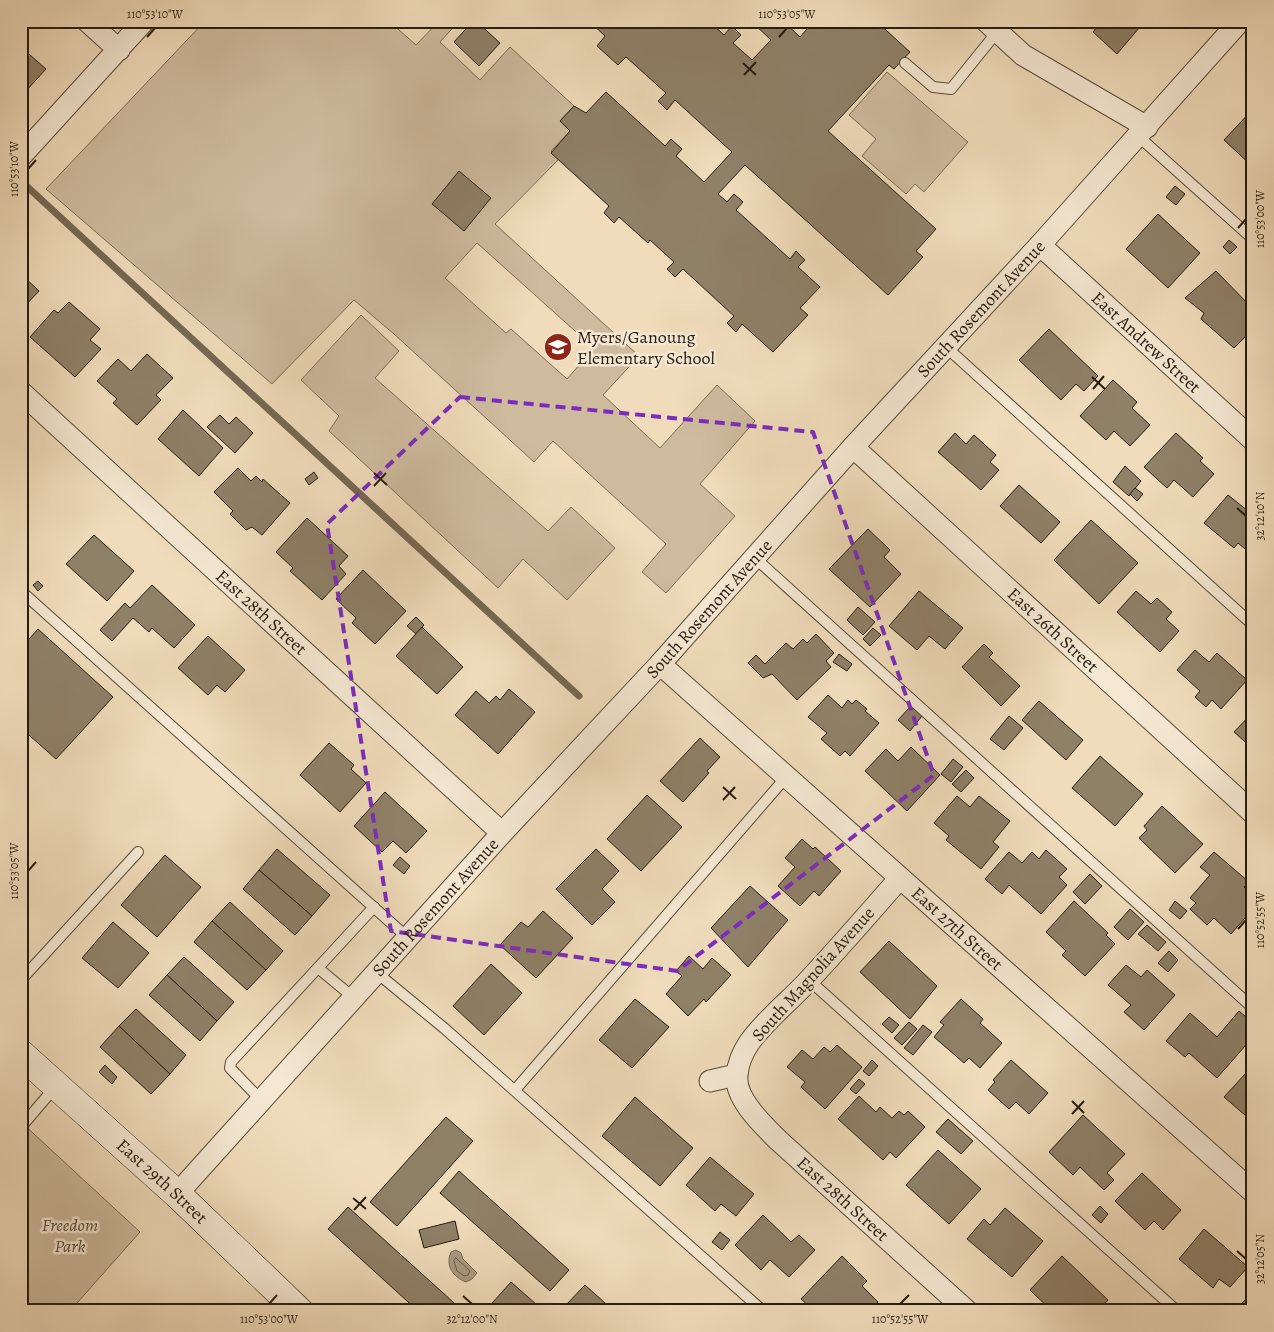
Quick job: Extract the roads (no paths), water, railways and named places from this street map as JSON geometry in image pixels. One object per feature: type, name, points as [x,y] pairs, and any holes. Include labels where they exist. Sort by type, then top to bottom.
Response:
[{"type":"street","points":[[87,21],[118,50]]},
{"type":"street","points":[[21,156],[144,21]]},
{"type":"street","name":"South Rosemont Avenue","points":[[178,1194],[502,833],[660,664],[853,448],[1143,131],[1240,21]]},
{"type":"street","points":[[1246,21],[1253,27]]},
{"type":"street","points":[[991,25],[1023,55],[1143,131]]},
{"type":"street","name":"East Andrew Street","points":[[1040,245],[1253,440]]},
{"type":"street","name":"East 28th Street","points":[[21,392],[502,833]]},
{"type":"street","name":"East 26th Street","points":[[853,448],[1253,813]]},
{"type":"street","name":"East 27th Street","points":[[660,664],[1253,1192]]},
{"type":"street","name":"South Magnolia Avenue","points":[[736,1075],[743,1053],[755,1035],[809,980],[900,878]]},
{"type":"street","name":"East 29th Street","points":[[21,1054],[178,1194],[294,1309]]},
{"type":"street","points":[[710,1081],[736,1075]]},
{"type":"street","name":"East 28th Street","points":[[736,1075],[738,1086],[745,1102],[754,1115],[772,1134],[967,1311]]},
{"type":"lane","points":[[905,62],[933,87],[951,89],[991,25]]},
{"type":"lane","points":[[1143,131],[1253,239]]},
{"type":"lane","points":[[946,347],[1253,625]]},
{"type":"lane","points":[[755,558],[1253,1008]]},
{"type":"lane","points":[[21,591],[408,938]]},
{"type":"lane","points":[[515,1090],[787,776]]},
{"type":"lane","points":[[21,980],[138,852]]},
{"type":"lane","points":[[262,1101],[230,1068],[231,1062],[374,907]]},
{"type":"lane","points":[[318,968],[354,998]]},
{"type":"lane","points":[[377,973],[515,1090],[763,1311]]},
{"type":"lane","points":[[809,980],[1177,1311]]},
{"type":"lane","points":[[21,1127],[56,1085]]},
{"type":"water","points":[[456,1250],[461,1253],[463,1259],[477,1273],[466,1282],[457,1277],[451,1270],[449,1257],[451,1252]]},
{"type":"waterway","points":[[21,181],[579,696]]},
{"type":"place","name":"Myers/Ganoung Elementary School","points":[[558,347]]},
{"type":"park label","name":"Freedom Park","points":[[70,1235]]}]
